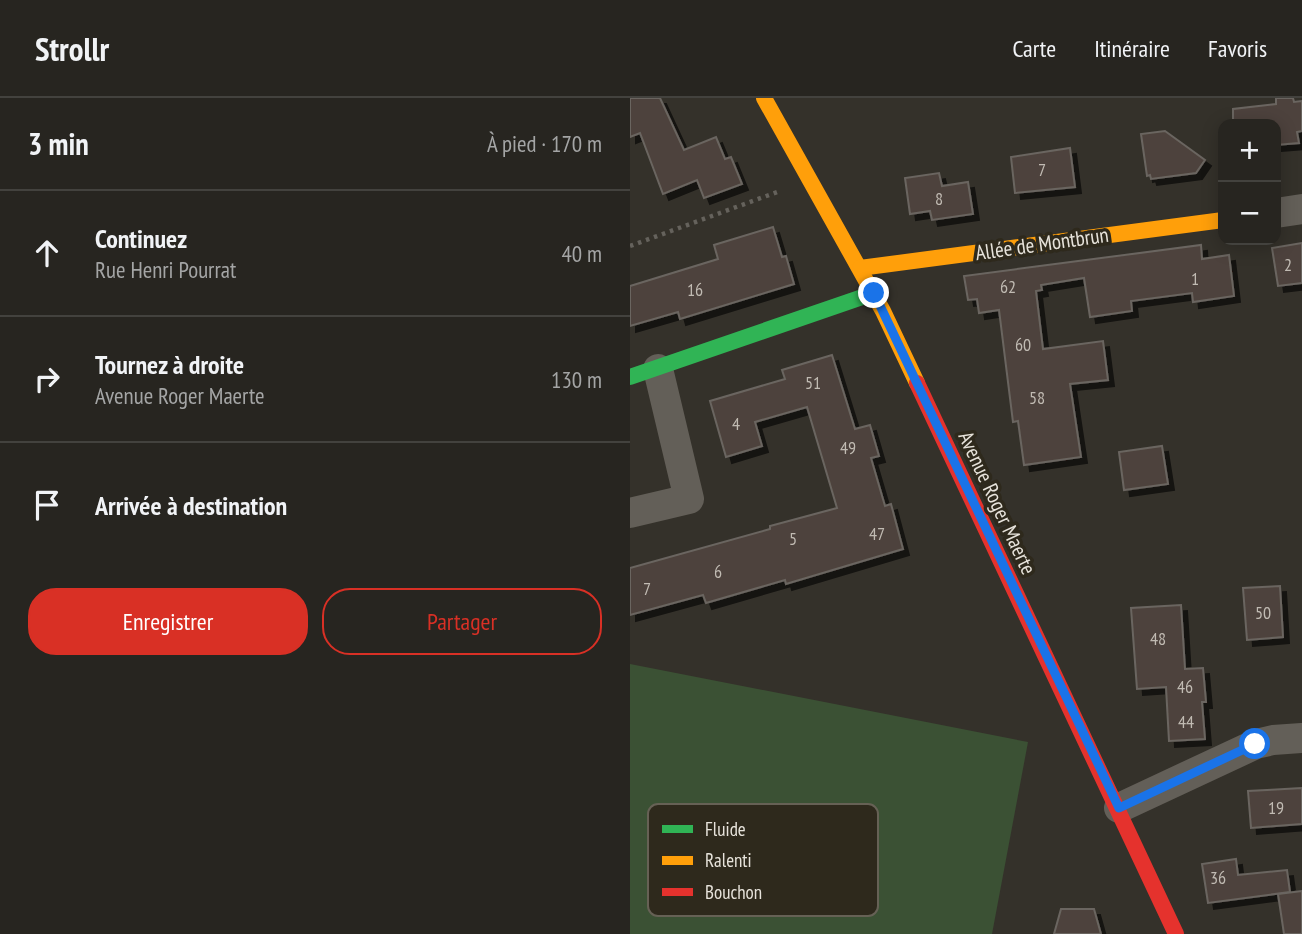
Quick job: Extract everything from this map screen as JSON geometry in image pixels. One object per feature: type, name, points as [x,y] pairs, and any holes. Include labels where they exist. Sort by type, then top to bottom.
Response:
[{"type":"main road","name":"Avenue Roger Maerte","points":[[764,98],[874,293],[1119,808],[1176,934]]},
{"type":"main road","name":"Allée de Montbrun","points":[[860,268],[1218,221]]},
{"type":"main road","points":[[644,373],[874,293]]},
{"type":"street","points":[[1281,212],[1302,209]]},
{"type":"street","points":[[630,513],[689,499],[644,373]]},
{"type":"street","points":[[1119,808],[1255,744],[1302,738]]},
{"type":"path","points":[[630,246],[811,180]]},
{"type":"green space","points":[[630,664],[1028,742],[992,934],[630,934]]},
{"type":"building","points":[[630,98],[660,98],[684,150],[716,137],[725,159],[731,157],[742,184],[704,198],[697,180],[663,194],[640,133],[630,137]]},
{"type":"building","points":[[1276,98],[1302,101],[1302,131],[1297,132],[1299,143],[1281,145],[1281,119],[1233,119],[1233,109],[1276,104]]},
{"type":"building","points":[[1165,131],[1205,160],[1196,173],[1151,179],[1150,175],[1147,176],[1141,134]]},
{"type":"building","points":[[1070,148],[1075,187],[1015,193],[1011,157]]},
{"type":"building","points":[[939,173],[942,186],[968,182],[973,214],[932,220],[930,211],[910,214],[905,178]]},
{"type":"building","points":[[773,227],[782,257],[786,256],[794,284],[680,319],[678,312],[630,326],[630,286],[718,259],[714,245]]},
{"type":"building","points":[[1302,243],[1302,283],[1278,286],[1272,248]]},
{"type":"building","points":[[1201,245],[1202,259],[1229,255],[1234,296],[1193,302],[1192,293],[1131,301],[1132,311],[1090,317],[1084,278],[1041,285],[1042,290],[1036,291],[1043,349],[1103,341],[1108,380],[1070,384],[1081,457],[1024,465],[1018,421],[1013,422],[999,310],[979,313],[977,299],[968,300],[964,276]]},
{"type":"building","points":[[832,355],[855,429],[870,425],[879,456],[871,458],[885,506],[891,504],[903,549],[786,584],[785,580],[706,603],[703,595],[630,615],[630,568],[837,508],[807,407],[755,422],[762,446],[726,457],[710,401],[785,379],[782,370]]},
{"type":"building","points":[[1162,446],[1168,484],[1124,490],[1119,452]]},
{"type":"building","points":[[1280,586],[1283,637],[1247,640],[1243,588]]},
{"type":"building","points":[[1181,605],[1185,669],[1203,668],[1205,739],[1169,741],[1166,687],[1137,689],[1131,608]]},
{"type":"building","points":[[1302,788],[1302,824],[1251,828],[1248,791]]},
{"type":"building","points":[[1236,859],[1238,875],[1287,870],[1290,892],[1208,903],[1202,864]]},
{"type":"building","points":[[1302,891],[1302,934],[1284,934],[1278,894]]},
{"type":"building","points":[[1061,909],[1094,909],[1101,934],[1054,934]]},
{"type":"traffic: fast","points":[[630,377],[874,293]]},
{"type":"traffic: slow","points":[[764,98],[883,311],[917,383]]},
{"type":"traffic: slow","points":[[860,268],[1218,221]]},
{"type":"traffic: jam","points":[[917,383],[1176,934]]},
{"type":"route","points":[[874,293],[1119,808],[1255,744]]}]
